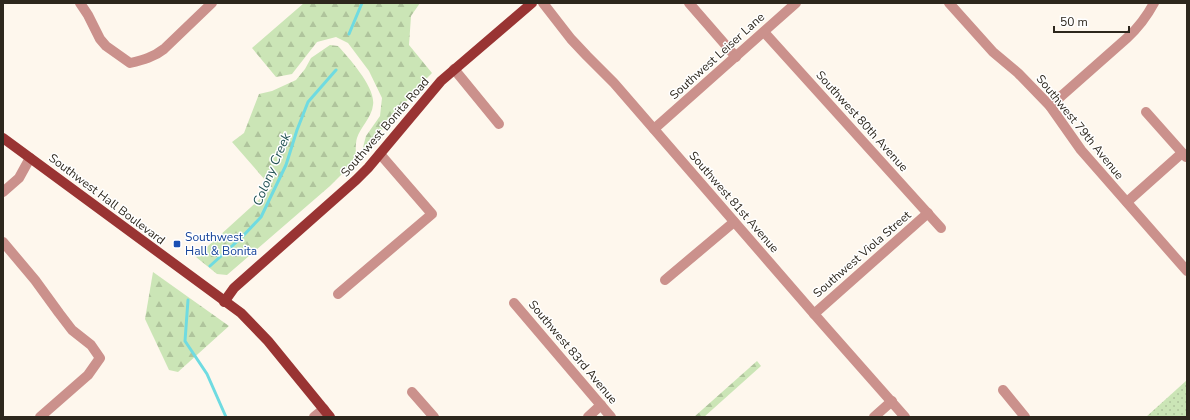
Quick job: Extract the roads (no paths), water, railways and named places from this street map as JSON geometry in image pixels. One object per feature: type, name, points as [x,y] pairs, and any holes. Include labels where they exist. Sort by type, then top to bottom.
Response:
[{"type":"main road","name":"Southwest Bonita Road","points":[[224,302],[234,288],[344,192],[366,170],[430,93],[454,70],[532,3]]},
{"type":"main road","name":"Southwest Hall Boulevard","points":[[3,138],[242,314],[268,341],[327,413]]},
{"type":"street","points":[[80,3],[100,39],[110,49],[130,63],[144,60],[156,55],[212,3]]},
{"type":"street","name":"Southwest 81st Avenue","points":[[543,3],[586,56],[614,83],[905,417]]},
{"type":"street","points":[[688,3],[736,57]]},
{"type":"street","name":"Southwest Leiser Lane","points":[[654,129],[796,3]]},
{"type":"street","name":"Southwest 79th Avenue","points":[[949,3],[989,47],[1018,73],[1050,106],[1081,150],[1187,271]]},
{"type":"street","points":[[1050,106],[1127,38],[1147,16],[1154,3]]},
{"type":"street","name":"Southwest 80th Avenue","points":[[764,32],[942,228]]},
{"type":"street","points":[[454,70],[500,124]]},
{"type":"street","points":[[1127,202],[1185,156],[1146,112]]},
{"type":"street","points":[[338,294],[432,214],[380,154]]},
{"type":"street","points":[[3,192],[19,178],[30,158]]},
{"type":"street","name":"Southwest Viola Street","points":[[814,314],[928,213]]},
{"type":"street","points":[[665,280],[734,222]]},
{"type":"street","points":[[3,242],[35,280],[72,330],[91,345],[100,358],[88,375],[40,417]]},
{"type":"street","name":"Southwest 83rd Avenue","points":[[514,303],[611,417]]},
{"type":"street","points":[[1003,390],[1025,417]]},
{"type":"street","points":[[412,392],[434,417]]},
{"type":"street","points":[[874,417],[892,401]]},
{"type":"street","points":[[588,417],[601,405]]},
{"type":"street","points":[[314,417],[327,413]]},
{"type":"waterway","name":"Colony Creek","points":[[349,34],[362,3]]},
{"type":"waterway","name":"Colony Creek","points":[[210,266],[242,237],[261,217],[286,165],[308,102],[336,70]]},
{"type":"waterway","name":"Colony Creek","points":[[188,300],[185,341],[207,374],[226,417]]},
{"type":"place","name":"Southwest Hall & Bonita","points":[[177,244]]}]
